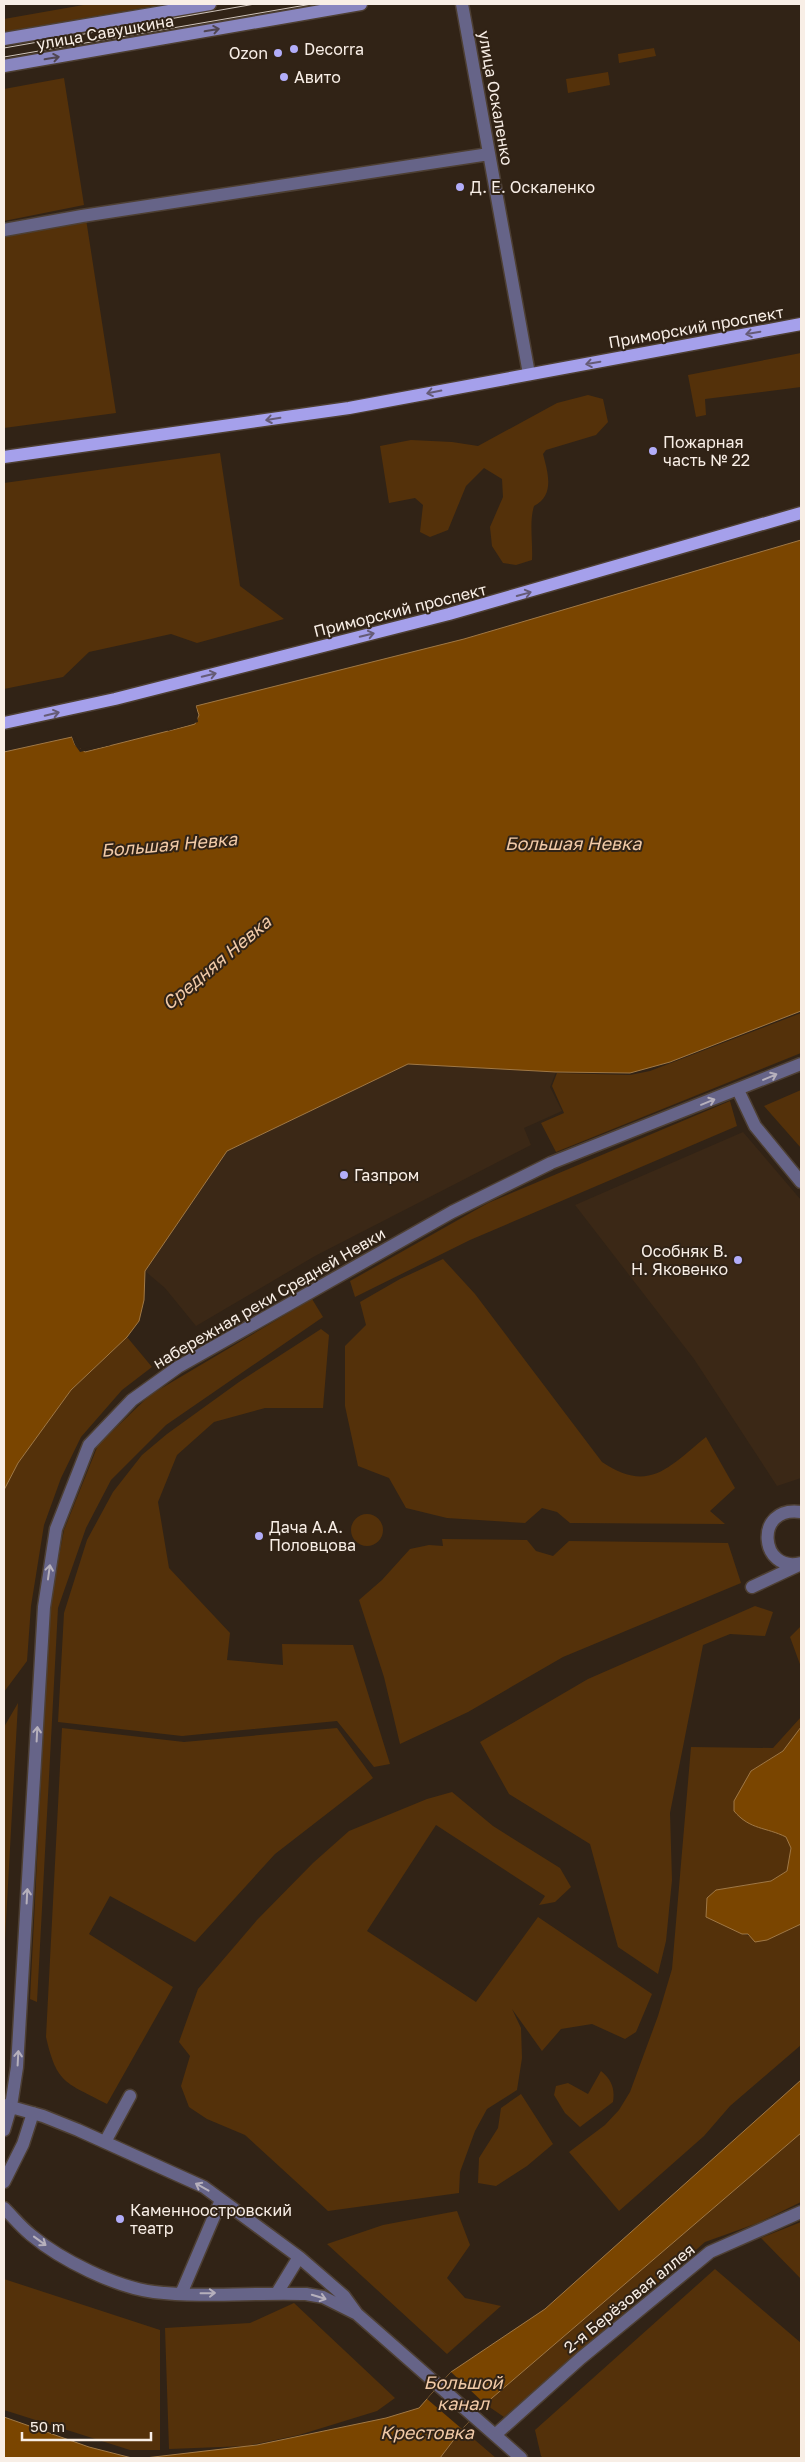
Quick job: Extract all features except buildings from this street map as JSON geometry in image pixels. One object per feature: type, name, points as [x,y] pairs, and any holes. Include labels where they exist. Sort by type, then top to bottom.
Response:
[{"type":"main road","name":"улица Савушкина","points":[[4,39],[210,4]]},
{"type":"main road","name":"улица Савушкина","points":[[4,66],[360,4]]},
{"type":"main road","name":"Приморский проспект","points":[[4,457],[349,408],[801,324]]},
{"type":"main road","name":"Приморский проспект","points":[[4,723],[115,699],[449,614],[801,514]]},
{"type":"street","name":"улица Оскаленко","points":[[462,4],[529,374]]},
{"type":"street","points":[[4,230],[82,216],[489,154]]},
{"type":"street","name":"набережная реки Средней Невки","points":[[4,2130],[7,2106],[17,2067],[44,1607],[56,1528],[89,1445],[132,1400],[178,1367],[452,1212],[551,1163],[801,1064]]},
{"type":"street","points":[[738,1090],[754,1126],[801,1182]]},
{"type":"street","points":[[801,1512],[784,1512],[776,1517],[768,1529],[767,1536],[770,1551],[775,1557],[789,1564],[801,1564]]},
{"type":"street","points":[[752,1587],[801,1564]]},
{"type":"street","points":[[105,2142],[130,2096]]},
{"type":"street","points":[[7,2106],[33,2113],[105,2142],[204,2187],[299,2257],[344,2296],[357,2314],[521,2458]]},
{"type":"street","points":[[4,2182],[23,2144],[33,2113]]},
{"type":"street","points":[[182,2294],[221,2200]]},
{"type":"street","points":[[4,2208],[31,2235],[54,2252],[84,2268],[137,2288],[152,2292],[182,2294],[306,2294],[322,2297],[357,2314]]},
{"type":"street","name":"2-я Берёзовая аллея","points":[[495,2435],[581,2358],[710,2252],[801,2212]]},
{"type":"street","points":[[277,2293],[299,2257]]},
{"type":"shaded area","points":[[89,4],[165,4],[4,32],[4,19]]},
{"type":"shaded area","points":[[654,48],[656,56],[619,63],[618,54]]},
{"type":"shaded area","points":[[608,72],[610,85],[568,93],[566,79]]},
{"type":"shaded area","points":[[64,78],[84,205],[4,221],[4,89]]},
{"type":"shaded area","points":[[86,219],[116,413],[4,428],[4,236]]},
{"type":"shaded area","points":[[801,353],[801,387],[705,399],[706,415],[696,417],[688,375]]},
{"type":"shaded area","points":[[588,395],[603,399],[608,422],[596,435],[546,450],[543,454],[548,483],[545,496],[534,506],[531,525],[532,560],[516,565],[503,563],[492,546],[490,527],[503,497],[502,479],[484,468],[466,486],[448,530],[430,537],[420,532],[423,505],[415,498],[389,503],[380,446],[411,440],[452,442],[478,446],[557,403]]},
{"type":"shaded area","points":[[220,453],[240,586],[284,619],[197,643],[171,634],[89,652],[63,677],[4,689],[4,483]]},
{"type":"shaded area","points":[[801,1013],[801,1053],[556,1152],[541,1123],[564,1113],[552,1086],[557,1073],[630,1075],[650,1071]]},
{"type":"shaded area","points":[[408,1064],[556,1072],[550,1087],[562,1111],[524,1128],[531,1145],[315,1256],[196,1326],[165,1288],[145,1271],[227,1151]]},
{"type":"shaded area","points":[[801,1090],[801,1148],[764,1106]]},
{"type":"shaded area","points":[[730,1101],[737,1126],[470,1240],[355,1297],[350,1281],[488,1203]]},
{"type":"shaded area","points":[[743,1132],[801,1200],[801,1478],[777,1486],[694,1359],[575,1205]]},
{"type":"shaded area","points":[[443,1259],[475,1294],[602,1462],[618,1471],[633,1476],[646,1476],[658,1473],[669,1467],[706,1437],[735,1488],[710,1511],[725,1524],[570,1523],[557,1512],[542,1508],[525,1523],[447,1518],[406,1508],[389,1478],[358,1466],[345,1406],[345,1346],[366,1325],[360,1302],[400,1279]]},
{"type":"shaded area","points":[[312,1299],[323,1317],[166,1425],[111,1480],[86,1528],[58,1608],[37,2002],[30,1999],[50,1604],[64,1530],[98,1445],[150,1395]]},
{"type":"shaded area","points":[[321,1329],[329,1335],[323,1408],[265,1408],[214,1422],[177,1455],[158,1502],[169,1568],[230,1633],[227,1660],[283,1665],[282,1644],[353,1645],[390,1764],[374,1767],[337,1721],[182,1736],[58,1722],[64,1613],[87,1540],[113,1492],[142,1455],[167,1434],[239,1382]]},
{"type":"shaded area","points":[[127,1337],[152,1367],[122,1390],[81,1437],[61,1478],[44,1525],[31,1606],[27,1661],[4,1692],[4,1490],[18,1463],[71,1390]]},
{"type":"shaded area","points":[[367,1514],[378,1519],[383,1530],[378,1541],[367,1546],[356,1541],[351,1530],[356,1519]]},
{"type":"shaded area","points":[[442,1539],[527,1540],[536,1551],[553,1556],[569,1541],[728,1543],[741,1583],[563,1657],[468,1712],[400,1744],[384,1677],[359,1600],[382,1580],[410,1549],[429,1545],[443,1546]]},
{"type":"shaded area","points":[[755,1606],[773,1612],[765,1636],[730,1634],[703,1645],[670,1813],[672,1880],[666,1941],[658,1974],[618,1947],[590,1844],[509,1794],[480,1742],[588,1679]]},
{"type":"shaded area","points":[[801,1626],[801,1667],[790,1637]]},
{"type":"shaded area","points":[[18,1703],[4,1958],[4,1727]]},
{"type":"shaded area","points":[[801,1717],[801,1727],[783,1751],[751,1771],[734,1811],[752,1824],[786,1836],[791,1848],[787,1871],[771,1881],[716,1890],[707,1917],[742,1934],[767,1940],[801,1924],[801,2045],[730,2106],[704,2136],[619,2211],[569,2152],[605,2125],[619,2110],[630,2092],[658,2016],[672,1969],[691,1747],[773,1748]]},
{"type":"shaded area","points":[[62,1728],[184,1742],[337,1728],[373,1778],[275,1854],[195,1942],[110,1896],[89,1934],[173,1987],[107,2104],[65,2080],[54,2065],[46,2037]]},
{"type":"shaded area","points":[[452,1792],[493,1826],[560,1868],[571,1887],[555,1902],[539,1905],[545,1896],[436,1825],[367,1931],[476,2002],[538,1917],[652,1994],[636,2032],[625,2039],[592,2024],[561,2029],[542,2051],[512,2009],[521,2028],[522,2058],[517,2090],[487,2109],[475,2131],[460,2172],[459,2193],[328,2211],[245,2135],[207,2119],[189,2107],[181,2086],[190,2056],[179,2042],[198,1989],[257,1920],[313,1863],[349,1831],[427,1799]]},
{"type":"shaded area","points":[[601,2071],[612,2085],[614,2093],[613,2102],[580,2127],[565,2113],[554,2095],[556,2086],[568,2083],[588,2094]]},
{"type":"shaded area","points":[[521,2094],[553,2144],[527,2166],[496,2186],[478,2183],[479,2158],[498,2128],[501,2108]]},
{"type":"shaded area","points":[[801,2133],[801,2202],[758,2223],[705,2242],[504,2417],[485,2404]]},
{"type":"shaded area","points":[[457,2211],[470,2245],[447,2278],[465,2298],[501,2306],[447,2354],[327,2244],[383,2225]]},
{"type":"shaded area","points":[[801,2222],[801,2279],[761,2238]]},
{"type":"shaded area","points":[[715,2269],[801,2343],[801,2458],[543,2458],[535,2430]]},
{"type":"shaded area","points":[[4,2279],[160,2330],[160,2450],[130,2450],[4,2410]]},
{"type":"shaded area","points":[[294,2303],[395,2398],[377,2411],[299,2435],[247,2446],[169,2449],[165,2328],[250,2323]]},
{"type":"shaded area","points":[[462,2429],[496,2458],[440,2458]]},
{"type":"water","name":"Большая Невка","points":[[801,540],[801,1011],[670,1062],[630,1073],[556,1072],[408,1064],[227,1151],[145,1271],[144,1300],[139,1321],[127,1337],[71,1390],[18,1463],[4,1490],[4,752],[72,737],[75,745],[85,752],[188,726],[195,724],[199,715],[196,706],[464,639]]},
{"type":"water","points":[[801,1727],[801,1924],[767,1940],[755,1942],[748,1934],[742,1934],[706,1917],[707,1898],[716,1890],[771,1881],[787,1871],[791,1848],[786,1837],[746,1822],[734,1811],[734,1801],[751,1771],[783,1751]]},
{"type":"water","name":"Большой канал","points":[[801,2080],[801,2133],[485,2404],[462,2429],[440,2458],[145,2458],[257,2445],[386,2418],[419,2408],[451,2372],[545,2309]]},
{"type":"water","points":[[4,2417],[89,2447],[132,2458],[4,2458]]},
{"type":"pier","points":[[196,706],[198,722],[168,731],[167,729],[196,720],[194,707]]},
{"type":"pier","points":[[75,736],[81,749],[111,743],[111,745],[80,752],[72,737]]},
{"type":"pier","points":[[451,2372],[485,2404],[462,2429],[427,2399]]},
{"type":"tram line","points":[[4,48],[255,4]]},
{"type":"tram line","points":[[4,57],[312,4]]},
{"type":"place","name":"Decorra","points":[[294,49]]},
{"type":"place","name":"Ozon","points":[[278,53]]},
{"type":"place","name":"Авито","points":[[284,77]]},
{"type":"place","name":"Д. Е. Оскаленко","points":[[460,187]]},
{"type":"place","name":"Пожарная часть № 22","points":[[653,451]]},
{"type":"place","name":"Газпром","points":[[344,1175]]},
{"type":"place","name":"Особняк В. Н. Яковенко","points":[[738,1260]]},
{"type":"place","name":"Дача А.А. Половцова","points":[[259,1536]]},
{"type":"place","name":"Каменноостровский театр","points":[[120,2219]]},
{"type":"water label","name":"Средняя Невка","points":[[217,963]]},
{"type":"water label","name":"Крестовка","points":[[427,2433]]}]
